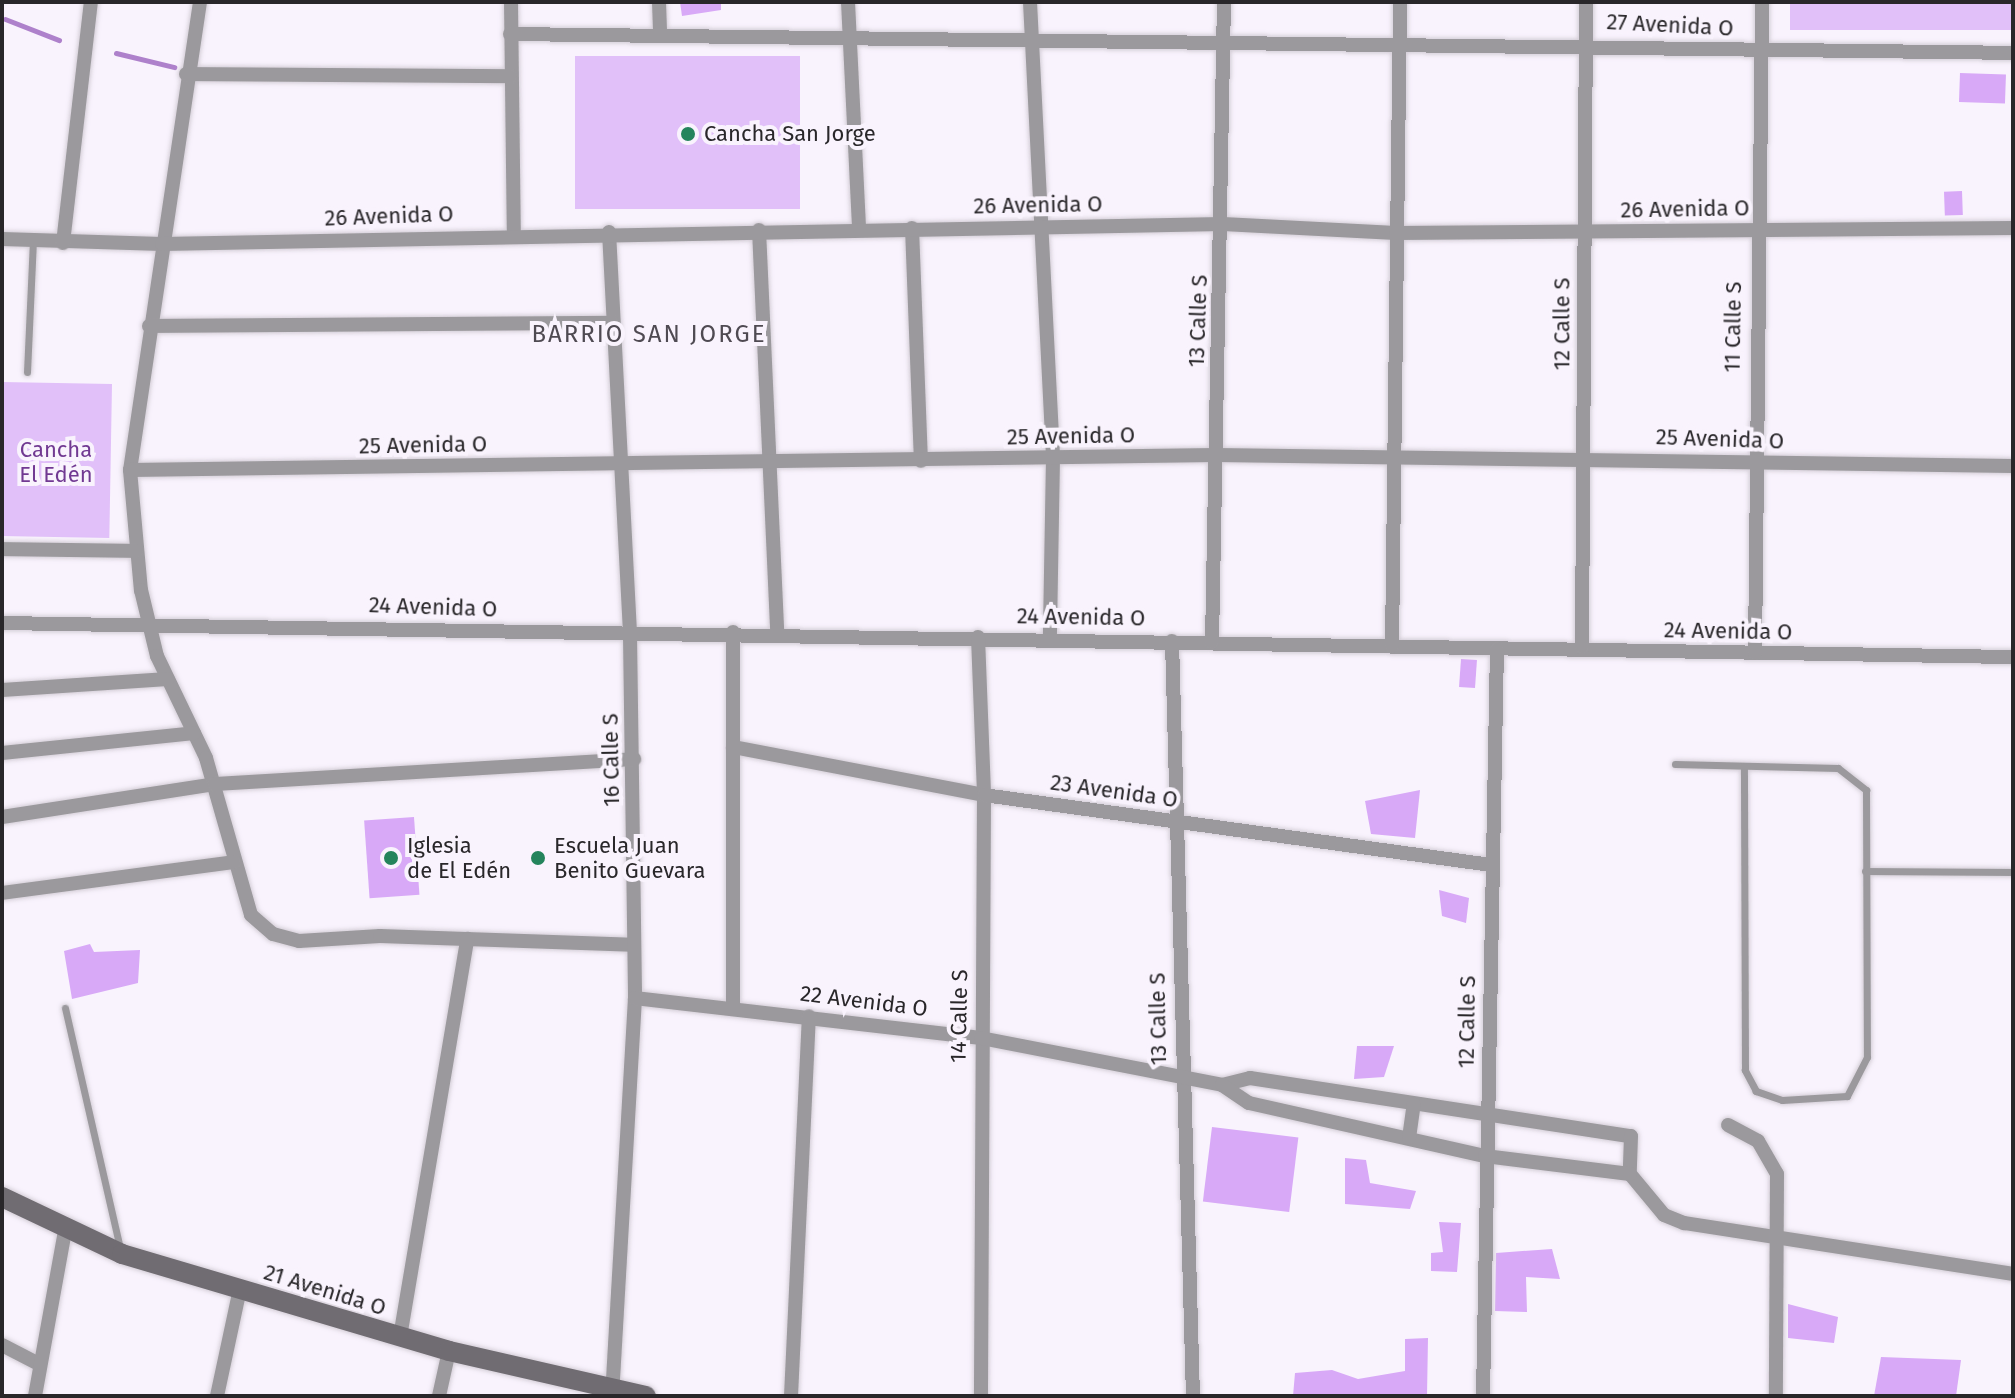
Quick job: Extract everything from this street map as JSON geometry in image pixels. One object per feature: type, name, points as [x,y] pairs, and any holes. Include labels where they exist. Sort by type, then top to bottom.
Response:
[{"type":"street","points":[[63,243],[91,2]]},
{"type":"street","points":[[200,2],[186,74],[130,470],[137,551],[148,620],[168,679],[214,784],[251,915],[273,934],[299,941],[467,939],[632,945]]},
{"type":"street","points":[[511,2],[514,235]]},
{"type":"street","points":[[659,2],[660,35]]},
{"type":"street","points":[[848,2],[859,229]]},
{"type":"street","points":[[1030,2],[1053,458],[1050,638]]},
{"type":"street","name":"13 Calle S","points":[[1212,642],[1223,224],[1224,2]]},
{"type":"street","points":[[1392,646],[1400,2]]},
{"type":"street","name":"12 Calle S","points":[[1582,647],[1586,2]]},
{"type":"street","name":"11 Calle S","points":[[1755,653],[1752,463],[1762,2]]},
{"type":"street","name":"27 Avenida O","points":[[510,34],[1586,43],[1760,51],[2013,53]]},
{"type":"street","points":[[186,74],[510,76]]},
{"type":"street","name":"26 Avenida O","points":[[2,239],[162,244],[609,232],[1223,224],[1396,233],[2013,228]]},
{"type":"street","points":[[912,228],[921,461]]},
{"type":"street","points":[[759,230],[774,460],[777,632]]},
{"type":"street","name":"16 Calle S","points":[[609,232],[618,465],[630,635],[635,998],[613,1384]]},
{"type":"street","points":[[149,326],[612,323]]},
{"type":"street","name":"25 Avenida O","points":[[130,470],[1216,455],[1584,457],[1752,463],[2013,466]]},
{"type":"street","points":[[2,549],[137,551]]},
{"type":"street","name":"24 Avenida O","points":[[2,623],[148,620],[630,635],[777,632],[1497,649],[1582,647],[2013,657]]},
{"type":"street","points":[[733,632],[733,1007]]},
{"type":"street","name":"14 Calle S","points":[[978,637],[984,795],[981,1396]]},
{"type":"street","name":"13 Calle S","points":[[1172,641],[1181,1075],[1193,1396]]},
{"type":"street","name":"12 Calle S","points":[[1483,1396],[1485,1156],[1497,649]]},
{"type":"street","points":[[2,690],[168,679]]},
{"type":"street","points":[[2,753],[194,733]]},
{"type":"street","name":"23 Avenida O","points":[[733,747],[984,795],[1491,865]]},
{"type":"street","points":[[2,817],[214,784],[634,759]]},
{"type":"street","points":[[2,893],[234,862]]},
{"type":"street","points":[[400,1337],[467,939]]},
{"type":"street","name":"22 Avenida O","points":[[635,998],[981,1038],[1222,1085]]},
{"type":"street","points":[[791,1396],[809,1016]]},
{"type":"street","points":[[1222,1085],[1250,1078],[1488,1117],[1631,1136],[1630,1174],[1664,1215],[1774,1237],[2013,1274]]},
{"type":"street","points":[[1222,1085],[1249,1103],[1485,1156],[1630,1174]]},
{"type":"street","points":[[1409,1138],[1414,1104]]},
{"type":"street","points":[[1728,1125],[1758,1141],[1777,1174],[1774,1237],[1776,1396]]},
{"type":"street","name":"21 Avenida O","points":[[2,1197],[122,1254],[449,1351],[613,1384],[646,1396]]},
{"type":"street","points":[[35,1396],[66,1225]]},
{"type":"street","points":[[217,1396],[240,1289]]},
{"type":"street","points":[[2,1345],[39,1364]]},
{"type":"street","points":[[439,1396],[449,1351]]},
{"type":"lane","points":[[27,372],[33,241]]},
{"type":"lane","points":[[1675,764],[1838,768],[1853,775],[1866,790],[1867,1057],[1847,1096],[1782,1100],[1756,1091],[1745,1070],[1744,766]]},
{"type":"lane","points":[[1865,871],[2013,872]]},
{"type":"lane","points":[[65,1008],[122,1254]]},
{"type":"green space","points":[[1790,2],[2013,2],[2013,30],[1790,30]]},
{"type":"green space","name":"Cancha San Jorge","points":[[575,56],[800,56],[800,209],[575,209]]},
{"type":"green space","name":"Cancha El Edén","points":[[2,382],[112,384],[109,538],[2,536]]},
{"type":"building","points":[[680,2],[721,2],[721,10],[682,16]]},
{"type":"building","points":[[1960,73],[2006,75],[2005,104],[1959,102]]},
{"type":"building","points":[[1962,191],[1963,215],[1945,216],[1944,192]]},
{"type":"building","points":[[1461,659],[1477,660],[1475,688],[1459,687]]},
{"type":"building","points":[[1420,790],[1415,838],[1371,834],[1365,801]]},
{"type":"building","name":"Iglesia de El Edén","points":[[414,817],[419,895],[370,898],[364,820]]},
{"type":"building","points":[[1439,890],[1469,898],[1466,923],[1442,916]]},
{"type":"building","points":[[90,944],[94,952],[140,950],[138,983],[72,999],[64,951]]},
{"type":"building","points":[[1357,1046],[1394,1046],[1384,1077],[1354,1079]]},
{"type":"building","points":[[1212,1127],[1298,1138],[1289,1212],[1203,1201]]},
{"type":"building","points":[[1345,1158],[1366,1160],[1370,1183],[1416,1191],[1410,1209],[1345,1204]]},
{"type":"building","points":[[1439,1222],[1461,1223],[1457,1272],[1431,1271],[1431,1253],[1443,1252]]},
{"type":"building","points":[[1552,1249],[1560,1279],[1526,1277],[1527,1312],[1495,1311],[1496,1253]]},
{"type":"building","points":[[1788,1304],[1838,1317],[1834,1343],[1788,1338]]},
{"type":"building","points":[[1428,1338],[1427,1396],[1293,1396],[1295,1373],[1332,1370],[1358,1379],[1405,1371],[1405,1339]]},
{"type":"building","points":[[1881,1357],[1961,1360],[1956,1396],[1874,1396]]},
{"type":"waterway","points":[[5,19],[59,40]]},
{"type":"waterway","points":[[116,53],[174,67]]},
{"type":"place","name":"Cancha San Jorge","points":[[688,134]]},
{"type":"place","name":"Iglesia de El Edén","points":[[391,858]]},
{"type":"place","name":"Escuela Juan Benito Guevara","points":[[538,858]]},
{"type":"district","name":"BARRIO SAN JORGE","points":[[649,335]]}]
